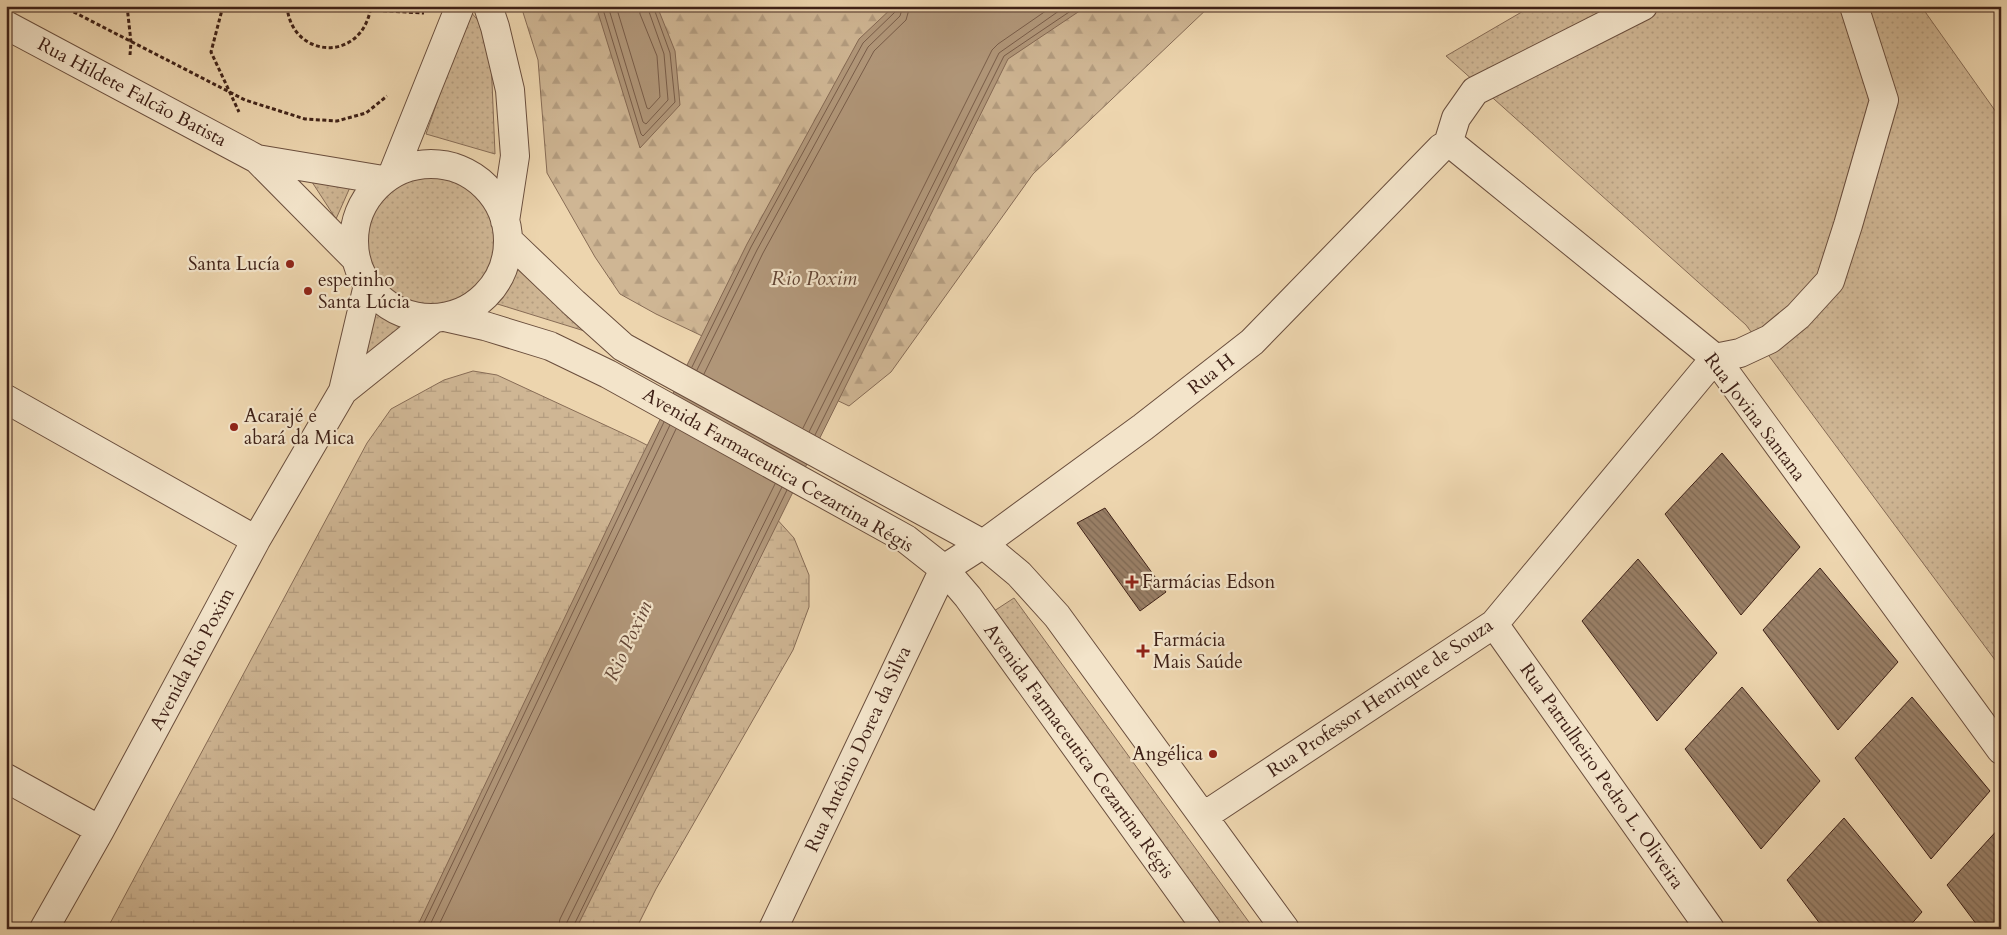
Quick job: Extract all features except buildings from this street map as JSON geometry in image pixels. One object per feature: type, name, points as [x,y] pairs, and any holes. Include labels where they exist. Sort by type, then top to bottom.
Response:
[{"type":"street","points":[[460,6],[388,176],[368,196],[358,215],[354,237],[356,259],[360,272],[368,285],[386,304],[408,314],[439,318],[465,310],[483,298],[496,281],[505,262],[515,156],[510,90],[488,6]]},
{"type":"street","points":[[1448,144],[1456,118],[1476,91],[1643,6]]},
{"type":"street","points":[[1715,358],[1740,353],[1770,339],[1798,316],[1830,281],[1884,100],[1854,6]]},
{"type":"street","name":"Rua Hildete Falcão Batista","points":[[6,25],[257,159],[356,259]]},
{"type":"street","name":"Rua Jovina Santana","points":[[1448,144],[1456,147],[1715,358],[2001,750]]},
{"type":"street","name":"Rua H","points":[[944,568],[983,544],[1143,427],[1252,342],[1441,148],[1448,144]]},
{"type":"street","name":"Rua Hildete Falcão Batista","points":[[257,159],[388,176]]},
{"type":"street","points":[[388,176],[415,165],[423,164],[439,164],[461,170],[481,182],[496,200],[507,230]]},
{"type":"street","name":"Avenida Farmaceutica Cezartina Régis","points":[[507,230],[600,328],[623,347],[983,544],[1019,574],[1057,616],[1285,929]]},
{"type":"street","name":"Avenida Rio Poxim","points":[[44,929],[100,830],[256,540],[343,391],[368,285]]},
{"type":"street","name":"Avenida Farmaceutica Cezartina Régis","points":[[439,318],[485,326],[550,346],[608,374],[842,502],[906,539],[944,568],[974,605],[1208,929]]},
{"type":"street","name":"Avenida Rio Poxim","points":[[343,391],[439,318]]},
{"type":"street","name":"Rua Professor Henrique de Souza","points":[[1204,816],[1494,624],[1715,358]]},
{"type":"street","points":[[6,399],[256,540]]},
{"type":"street","name":"Rua Antônio Dorea da Silva","points":[[773,929],[944,568]]},
{"type":"street","name":"Rua Patrulheiro Pedro L. Oliveira","points":[[1494,624],[1710,929]]},
{"type":"street","points":[[6,778],[100,830]]},
{"type":"path","points":[[62,6],[232,94],[305,119],[337,121],[366,113],[389,95]]},
{"type":"path","points":[[126,89],[131,42],[127,6]]},
{"type":"path","points":[[224,6],[211,52],[232,94],[239,113]]},
{"type":"path","points":[[287,6],[288,15],[294,28],[303,39],[314,45],[328,48],[342,46],[354,40],[370,18],[371,8],[429,14]]},
{"type":"green space","points":[[521,6],[1210,6],[1033,174],[891,372],[849,406],[656,314],[620,294],[595,257],[547,173],[538,60]]},
{"type":"green space","points":[[1532,6],[1921,6],[2001,119],[2001,668],[1746,325],[1446,56]]},
{"type":"green space","points":[[469,10],[490,34],[495,154],[426,134]]},
{"type":"green space","points":[[299,162],[359,167],[336,219]]},
{"type":"green space","points":[[430,176],[443,177],[455,181],[476,195],[490,216],[494,228],[494,254],[490,266],[476,287],[455,301],[443,305],[430,306],[417,305],[405,301],[384,287],[370,266],[366,254],[365,241],[366,228],[370,216],[384,195],[405,181],[417,177]]},
{"type":"green space","points":[[520,255],[591,333],[491,302]]},
{"type":"green space","points":[[375,301],[414,323],[355,375]]},
{"type":"green space","points":[[473,371],[497,375],[635,439],[764,505],[794,538],[809,575],[809,607],[793,650],[656,889],[636,929],[107,929],[367,443],[391,409],[444,380]]},
{"type":"green space","points":[[1014,598],[1254,929],[1224,929],[994,611]]},
{"type":"water","points":[[596,6],[657,6],[675,51],[680,105],[640,148]]},
{"type":"water","name":"Rio Poxim","points":[[894,6],[1087,6],[1008,59],[576,929],[416,929],[638,464],[747,244],[859,39]]},
{"type":"place","name":"Santa Lucía","points":[[290,264]]},
{"type":"place","name":"espetinho Santa Lúcia","points":[[308,291]]},
{"type":"place","name":"Acarajé e abará da Mica","points":[[234,427]]},
{"type":"place","name":"Farmácias Edson","points":[[1132,582]]},
{"type":"place","name":"Farmácia Mais Saúde","points":[[1143,651]]},
{"type":"place","name":"Angélica","points":[[1213,754]]}]
